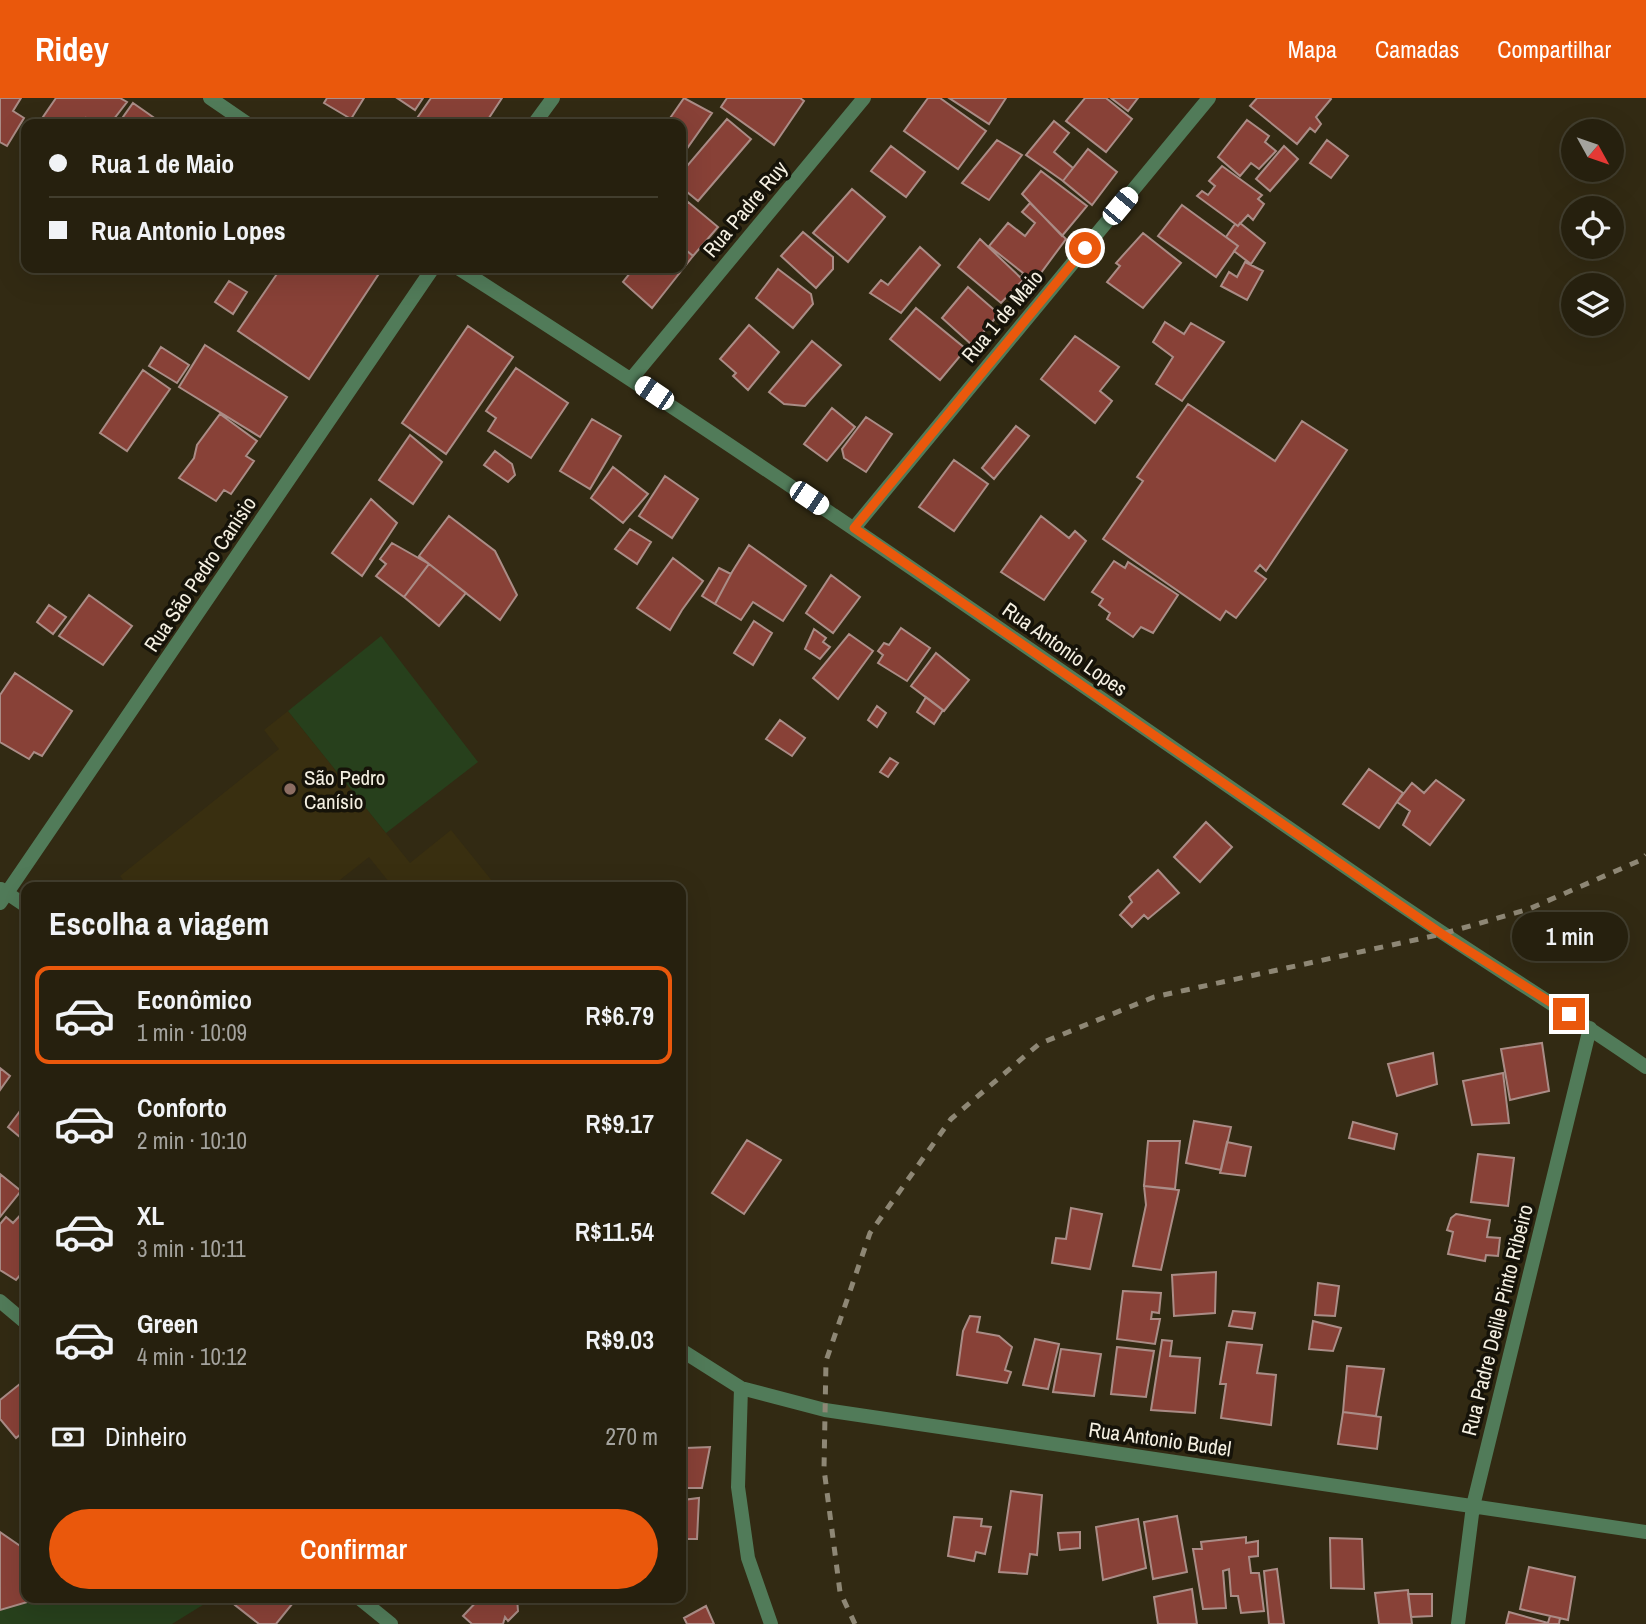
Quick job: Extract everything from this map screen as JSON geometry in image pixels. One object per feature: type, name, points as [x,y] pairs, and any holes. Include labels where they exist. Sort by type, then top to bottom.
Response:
[{"type":"street","points":[[210,98],[241,119]]},
{"type":"street","points":[[538,119],[553,98]]},
{"type":"street","name":"Rua Padre Ruy","points":[[632,378],[864,98]]},
{"type":"street","name":"Rua 1 de Maio","points":[[854,528],[1209,98]]},
{"type":"street","name":"Rua São Pedro Canisio","points":[[2,895],[430,273]]},
{"type":"street","name":"Rua Antonio Lopes","points":[[466,273],[632,378],[1442,934],[1646,1067]]},
{"type":"street","points":[[2,895],[21,904]]},
{"type":"street","name":"Rua Padre Delile Pinto Ribeiro","points":[[1458,1624],[1473,1506],[1590,1028]]},
{"type":"street","points":[[0,1301],[21,1319]]},
{"type":"street","name":"Rua Antonio Budel","points":[[686,1353],[741,1388],[825,1410],[1646,1532]]},
{"type":"street","points":[[741,1388],[738,1487],[748,1558],[771,1624]]},
{"type":"street","points":[[365,1603],[391,1624]]},
{"type":"shaded area","name":"São Pedro Canísio","points":[[288,711],[410,863],[451,830],[493,882],[389,882],[369,857],[337,882],[124,882],[120,876],[279,749],[264,730]]},
{"type":"green space","points":[[381,636],[478,762],[386,833],[288,711]]},
{"type":"green space","points":[[24,1603],[206,1603],[172,1624],[0,1624],[0,1610]]},
{"type":"building","points":[[0,98],[21,98],[13,111],[24,118],[7,146],[0,142]]},
{"type":"building","points":[[56,98],[120,98],[127,102],[114,119],[43,117]]},
{"type":"building","points":[[327,98],[364,98],[351,119],[324,103]]},
{"type":"building","points":[[397,98],[423,98],[415,110]]},
{"type":"building","points":[[431,98],[502,98],[488,119],[416,119]]},
{"type":"building","points":[[684,98],[712,113],[686,150],[686,119],[669,119]]},
{"type":"building","points":[[727,98],[800,98],[804,101],[774,145],[721,107]]},
{"type":"building","points":[[928,98],[940,98],[986,131],[958,169],[904,131]]},
{"type":"building","points":[[949,98],[1006,98],[989,124]]},
{"type":"building","points":[[1085,98],[1106,98],[1132,119],[1106,152],[1066,121]]},
{"type":"building","points":[[1111,98],[1138,98],[1128,111]]},
{"type":"building","points":[[1257,98],[1331,99],[1316,117],[1321,124],[1315,132],[1310,128],[1297,144],[1250,106]]},
{"type":"building","points":[[133,103],[156,119],[122,119]]},
{"type":"building","points":[[727,119],[751,139],[698,201],[686,191],[686,167]]},
{"type":"building","points":[[1247,120],[1269,136],[1265,142],[1276,151],[1259,169],[1251,163],[1240,176],[1218,157]]},
{"type":"building","points":[[1054,121],[1069,133],[1054,152],[1073,168],[1063,181],[1026,155]]},
{"type":"building","points":[[997,140],[1022,155],[989,200],[962,183]]},
{"type":"building","points":[[1327,140],[1348,156],[1331,178],[1310,163]]},
{"type":"building","points":[[891,146],[925,172],[906,197],[871,171]]},
{"type":"building","points":[[1284,146],[1298,159],[1270,191],[1256,179]]},
{"type":"building","points":[[1088,149],[1117,172],[1092,205],[1063,181]]},
{"type":"building","points":[[1222,166],[1262,195],[1258,199],[1264,204],[1253,220],[1248,215],[1238,226],[1197,196],[1202,191],[1208,195],[1215,186],[1209,181]]},
{"type":"building","points":[[1041,171],[1087,206],[1062,236],[1022,194]]},
{"type":"building","points":[[852,189],[885,217],[848,262],[813,233]]},
{"type":"building","points":[[688,202],[718,227],[693,256],[686,250]]},
{"type":"building","points":[[1030,203],[1066,239],[1035,281],[1030,279],[1027,283],[1021,277],[1023,273],[989,246],[1008,223],[1025,236],[1035,223],[1022,212]]},
{"type":"building","points":[[1182,205],[1238,246],[1216,277],[1158,236]]},
{"type":"building","points":[[1240,223],[1265,243],[1251,264],[1234,251],[1238,246],[1226,237],[1235,224],[1238,226]]},
{"type":"building","points":[[803,232],[833,257],[833,269],[816,288],[781,256]]},
{"type":"building","points":[[1143,233],[1181,263],[1143,308],[1107,282],[1120,266],[1116,263]]},
{"type":"building","points":[[980,239],[1023,280],[1001,303],[958,267]]},
{"type":"building","points":[[920,247],[940,265],[901,313],[870,293],[881,280],[888,285]]},
{"type":"building","points":[[686,250],[693,256],[686,265]]},
{"type":"building","points":[[1245,262],[1263,271],[1247,300],[1221,286],[1229,272],[1237,277]]},
{"type":"building","points":[[778,269],[811,294],[813,304],[793,328],[756,298]]},
{"type":"building","points":[[278,273],[379,273],[309,379],[238,331]]},
{"type":"building","points":[[630,273],[680,273],[652,308],[623,282]]},
{"type":"building","points":[[229,281],[247,292],[233,314],[215,302]]},
{"type":"building","points":[[968,287],[999,314],[972,345],[942,318]]},
{"type":"building","points":[[916,308],[966,349],[940,380],[890,339]]},
{"type":"building","points":[[1165,322],[1184,334],[1191,323],[1224,342],[1182,401],[1156,384],[1173,357],[1153,342]]},
{"type":"building","points":[[749,325],[779,352],[748,390],[733,376],[736,373],[720,359]]},
{"type":"building","points":[[468,326],[513,357],[446,454],[402,423]]},
{"type":"building","points":[[1075,336],[1119,367],[1100,391],[1112,401],[1095,423],[1041,379]]},
{"type":"building","points":[[812,341],[841,365],[805,406],[784,404],[769,392]]},
{"type":"building","points":[[205,345],[287,397],[260,437],[179,387]]},
{"type":"building","points":[[161,347],[189,365],[177,383],[149,366]]},
{"type":"building","points":[[516,368],[568,403],[531,458],[488,431],[496,418],[486,411]]},
{"type":"building","points":[[143,370],[170,389],[127,451],[100,433]]},
{"type":"building","points":[[1188,404],[1275,461],[1302,421],[1347,450],[1266,571],[1260,565],[1255,571],[1266,579],[1236,618],[1226,611],[1220,620],[1103,539],[1143,481],[1137,477]]},
{"type":"building","points":[[832,408],[855,427],[827,461],[804,444]]},
{"type":"building","points":[[220,414],[257,441],[246,456],[254,461],[231,494],[224,490],[216,501],[179,478],[194,458],[197,445]]},
{"type":"building","points":[[866,417],[892,434],[866,472],[844,458],[842,449]]},
{"type":"building","points":[[592,419],[621,436],[590,489],[560,471]]},
{"type":"building","points":[[1016,426],[1029,436],[994,479],[982,468]]},
{"type":"building","points":[[410,435],[442,462],[413,504],[379,480]]},
{"type":"building","points":[[495,451],[512,464],[515,475],[508,482],[484,465]]},
{"type":"building","points":[[954,460],[988,484],[954,531],[919,507]]},
{"type":"building","points":[[613,467],[648,494],[623,523],[591,498]]},
{"type":"building","points":[[665,476],[698,499],[672,538],[639,516]]},
{"type":"building","points":[[371,499],[397,523],[362,576],[332,553]]},
{"type":"building","points":[[449,516],[495,551],[517,595],[500,620],[419,556]]},
{"type":"building","points":[[1041,516],[1069,538],[1075,531],[1086,541],[1044,600],[1001,572]]},
{"type":"building","points":[[630,529],[651,542],[637,564],[615,549]]},
{"type":"building","points":[[392,543],[429,564],[404,597],[376,576],[386,564],[380,559]]},
{"type":"building","points":[[749,545],[806,586],[783,621],[753,602],[741,620],[715,604]]},
{"type":"building","points":[[673,558],[703,581],[670,630],[637,608]]},
{"type":"building","points":[[1114,561],[1125,568],[1128,562],[1178,595],[1153,633],[1141,627],[1133,637],[1107,619],[1110,613],[1099,605],[1103,599],[1092,592]]},
{"type":"building","points":[[429,564],[466,593],[439,626],[404,597]]},
{"type":"building","points":[[719,568],[731,574],[715,604],[702,596]]},
{"type":"building","points":[[831,575],[860,597],[833,633],[806,613]]},
{"type":"building","points":[[89,595],[132,626],[103,665],[59,636]]},
{"type":"building","points":[[49,605],[66,617],[53,634],[37,622]]},
{"type":"building","points":[[754,621],[772,633],[753,665],[734,653]]},
{"type":"building","points":[[901,628],[930,648],[907,681],[878,663],[883,655],[878,651],[884,643],[889,645]]},
{"type":"building","points":[[814,629],[826,638],[823,642],[830,647],[820,659],[805,649]]},
{"type":"building","points":[[849,634],[873,651],[838,699],[813,678]]},
{"type":"building","points":[[936,653],[969,680],[944,711],[911,686]]},
{"type":"building","points":[[15,673],[72,711],[42,756],[34,752],[29,759],[0,742],[0,695]]},
{"type":"building","points":[[926,697],[943,710],[934,724],[917,712]]},
{"type":"building","points":[[877,706],[886,713],[877,727],[868,720]]},
{"type":"building","points":[[780,720],[805,738],[792,756],[766,739]]},
{"type":"building","points":[[890,758],[898,763],[888,777],[880,772]]},
{"type":"building","points":[[1369,769],[1403,793],[1379,828],[1343,804]]},
{"type":"building","points":[[1436,780],[1464,800],[1430,845],[1403,825],[1410,811],[1397,802],[1412,783],[1424,793]]},
{"type":"building","points":[[1206,822],[1232,847],[1200,882],[1174,857]]},
{"type":"building","points":[[1158,870],[1179,893],[1148,919],[1144,915],[1132,927],[1120,915],[1132,902],[1129,897]]},
{"type":"building","points":[[1542,1043],[1549,1091],[1510,1100],[1501,1049]]},
{"type":"building","points":[[1433,1053],[1437,1084],[1397,1096],[1388,1064]]},
{"type":"building","points":[[0,1068],[10,1076],[0,1090]]},
{"type":"building","points":[[1503,1073],[1509,1123],[1472,1125],[1463,1081]]},
{"type":"building","points":[[21,1110],[21,1138],[8,1127]]},
{"type":"building","points":[[1194,1121],[1231,1127],[1221,1170],[1186,1163]]},
{"type":"building","points":[[1353,1122],[1397,1134],[1394,1149],[1349,1138]]},
{"type":"building","points":[[747,1140],[781,1160],[744,1214],[712,1193]]},
{"type":"building","points":[[1148,1141],[1180,1141],[1175,1189],[1144,1186]]},
{"type":"building","points":[[1227,1142],[1251,1147],[1245,1176],[1220,1173]]},
{"type":"building","points":[[1478,1154],[1514,1158],[1508,1206],[1471,1202]]},
{"type":"building","points":[[0,1174],[21,1191],[0,1217]]},
{"type":"building","points":[[1144,1186],[1179,1190],[1161,1270],[1133,1266],[1146,1205]]},
{"type":"building","points":[[1071,1208],[1102,1214],[1090,1269],[1052,1263],[1056,1238],[1066,1239]]},
{"type":"building","points":[[21,1214],[21,1274],[16,1280],[0,1270],[0,1224],[6,1217],[13,1223]]},
{"type":"building","points":[[1456,1214],[1490,1220],[1487,1237],[1500,1238],[1498,1256],[1486,1255],[1485,1261],[1448,1254],[1453,1232],[1447,1230],[1451,1218]]},
{"type":"building","points":[[1216,1272],[1215,1313],[1174,1316],[1172,1275]]},
{"type":"building","points":[[1318,1283],[1339,1286],[1335,1316],[1315,1315]]},
{"type":"building","points":[[1123,1291],[1161,1293],[1159,1313],[1152,1312],[1151,1319],[1160,1319],[1155,1344],[1117,1339]]},
{"type":"building","points":[[1233,1311],[1255,1313],[1252,1329],[1229,1326]]},
{"type":"building","points":[[970,1316],[980,1317],[977,1332],[999,1336],[1012,1347],[1005,1370],[1011,1372],[1007,1383],[957,1375],[963,1331]]},
{"type":"building","points":[[1313,1321],[1341,1328],[1333,1351],[1309,1349]]},
{"type":"building","points":[[1035,1339],[1059,1344],[1048,1389],[1023,1385]]},
{"type":"building","points":[[1162,1340],[1172,1341],[1170,1356],[1200,1358],[1195,1413],[1151,1410]]},
{"type":"building","points":[[1227,1342],[1262,1345],[1257,1373],[1276,1375],[1271,1425],[1221,1418],[1226,1384],[1220,1384]]},
{"type":"building","points":[[1117,1347],[1154,1351],[1146,1397],[1111,1394]]},
{"type":"building","points":[[1061,1349],[1101,1354],[1094,1396],[1053,1392]]},
{"type":"building","points":[[1347,1366],[1384,1369],[1376,1416],[1343,1412]]},
{"type":"building","points":[[21,1383],[21,1434],[16,1438],[0,1419],[0,1400]]},
{"type":"building","points":[[1343,1412],[1381,1417],[1377,1449],[1338,1444]]},
{"type":"building","points":[[710,1447],[702,1488],[686,1488],[686,1448]]},
{"type":"building","points":[[1011,1491],[1042,1495],[1037,1555],[1030,1554],[1027,1574],[999,1572]]},
{"type":"building","points":[[699,1498],[697,1539],[686,1539],[686,1500]]},
{"type":"building","points":[[1177,1516],[1187,1572],[1153,1579],[1144,1522]]},
{"type":"building","points":[[954,1517],[982,1519],[981,1526],[991,1527],[985,1554],[976,1552],[974,1561],[948,1556]]},
{"type":"building","points":[[1138,1519],[1146,1568],[1103,1580],[1096,1527]]},
{"type":"building","points":[[0,1532],[21,1547],[21,1603],[24,1603],[0,1610]]},
{"type":"building","points":[[1080,1532],[1080,1548],[1060,1550],[1058,1533]]},
{"type":"building","points":[[1246,1537],[1246,1543],[1258,1541],[1258,1556],[1249,1557],[1251,1573],[1259,1573],[1264,1611],[1241,1613],[1238,1596],[1231,1596],[1229,1569],[1223,1571],[1226,1608],[1203,1609],[1193,1549],[1202,1549],[1201,1542]]},
{"type":"building","points":[[1330,1538],[1362,1539],[1364,1589],[1331,1588]]},
{"type":"building","points":[[1529,1567],[1575,1577],[1568,1620],[1520,1609]]},
{"type":"building","points":[[1277,1569],[1284,1624],[1269,1624],[1264,1571]]},
{"type":"building","points":[[1192,1589],[1197,1624],[1158,1624],[1154,1597]]},
{"type":"building","points":[[1408,1590],[1412,1624],[1379,1624],[1375,1593]]},
{"type":"building","points":[[1408,1594],[1432,1594],[1432,1616],[1411,1617]]},
{"type":"building","points":[[293,1603],[276,1624],[259,1624],[235,1605]]},
{"type":"building","points":[[475,1603],[517,1603],[518,1611],[508,1621],[505,1617],[503,1624],[472,1624],[463,1616]]},
{"type":"building","points":[[706,1606],[714,1624],[687,1624],[684,1618]]},
{"type":"building","points":[[1509,1612],[1548,1623],[1550,1616],[1560,1618],[1559,1624],[1506,1624]]},
{"type":"railway","points":[[855,1624],[840,1592],[824,1469],[826,1361],[870,1233],[951,1119],[1039,1044],[1154,997],[1442,934],[1529,909],[1641,860],[1646,855]]},
{"type":"place","name":"São Pedro Canísio","points":[[290,789]]},
{"type":"route","points":[[1085,248],[854,528],[1442,934],[1569,1014]]}]
